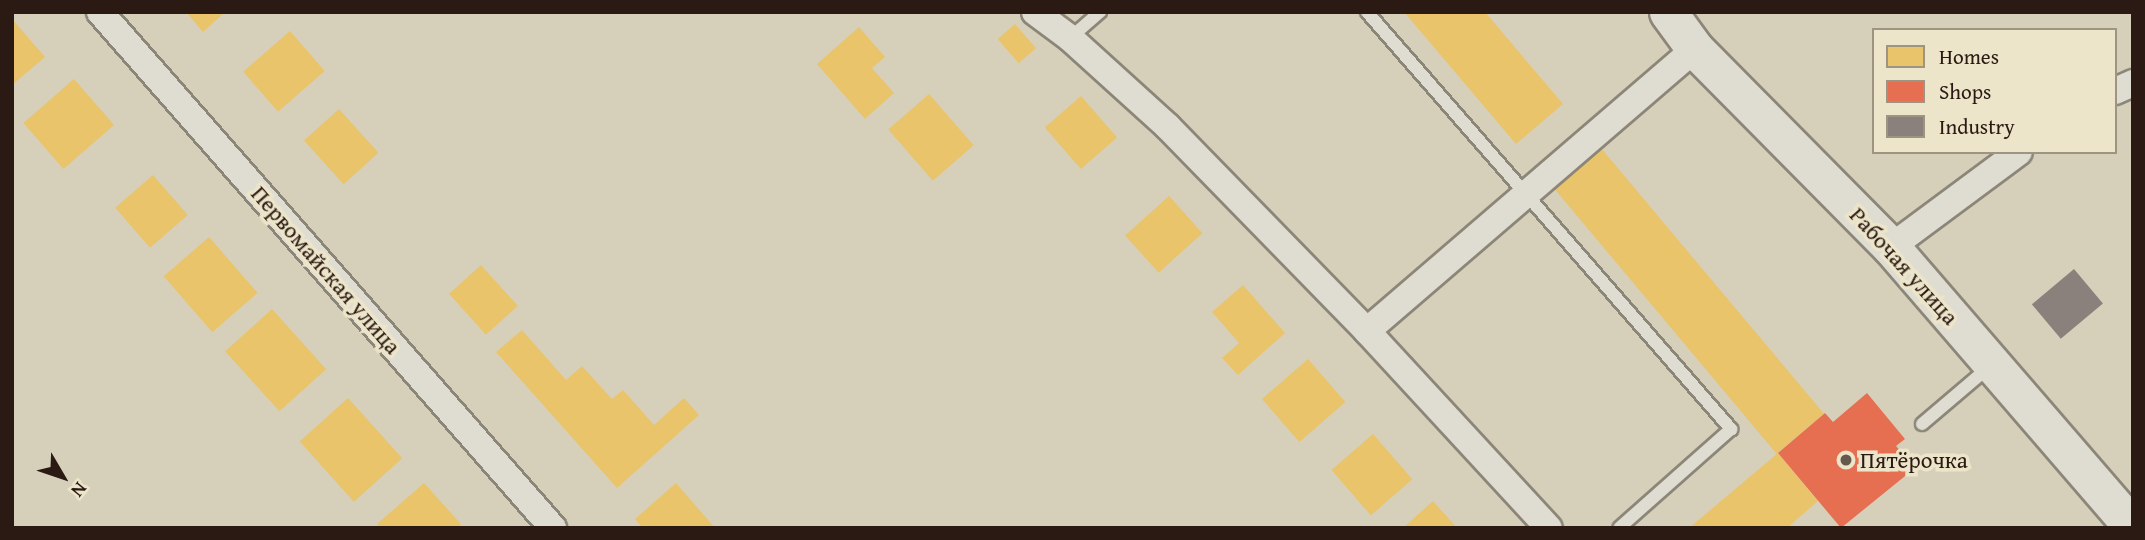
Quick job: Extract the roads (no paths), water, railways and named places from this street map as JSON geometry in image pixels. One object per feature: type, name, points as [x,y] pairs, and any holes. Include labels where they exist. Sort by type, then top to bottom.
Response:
[{"type":"street","name":"Первомайская улица","points":[[100,12],[553,528]]},
{"type":"street","points":[[1035,12],[1070,38],[1168,127],[1367,331],[1549,528]]},
{"type":"street","name":"Рабочая улица","points":[[1668,12],[1695,49],[1891,247],[2133,527]]},
{"type":"street","points":[[1367,331],[1695,49]]},
{"type":"street","points":[[2117,90],[2133,83]]},
{"type":"street","points":[[1891,247],[2016,154]]},
{"type":"lane","points":[[1070,38],[1100,12]]},
{"type":"lane","points":[[1367,12],[1731,429],[1619,528]]},
{"type":"lane","points":[[1922,424],[1992,365]]},
{"type":"place","name":"Пятёрочка","points":[[1846,460]]}]
